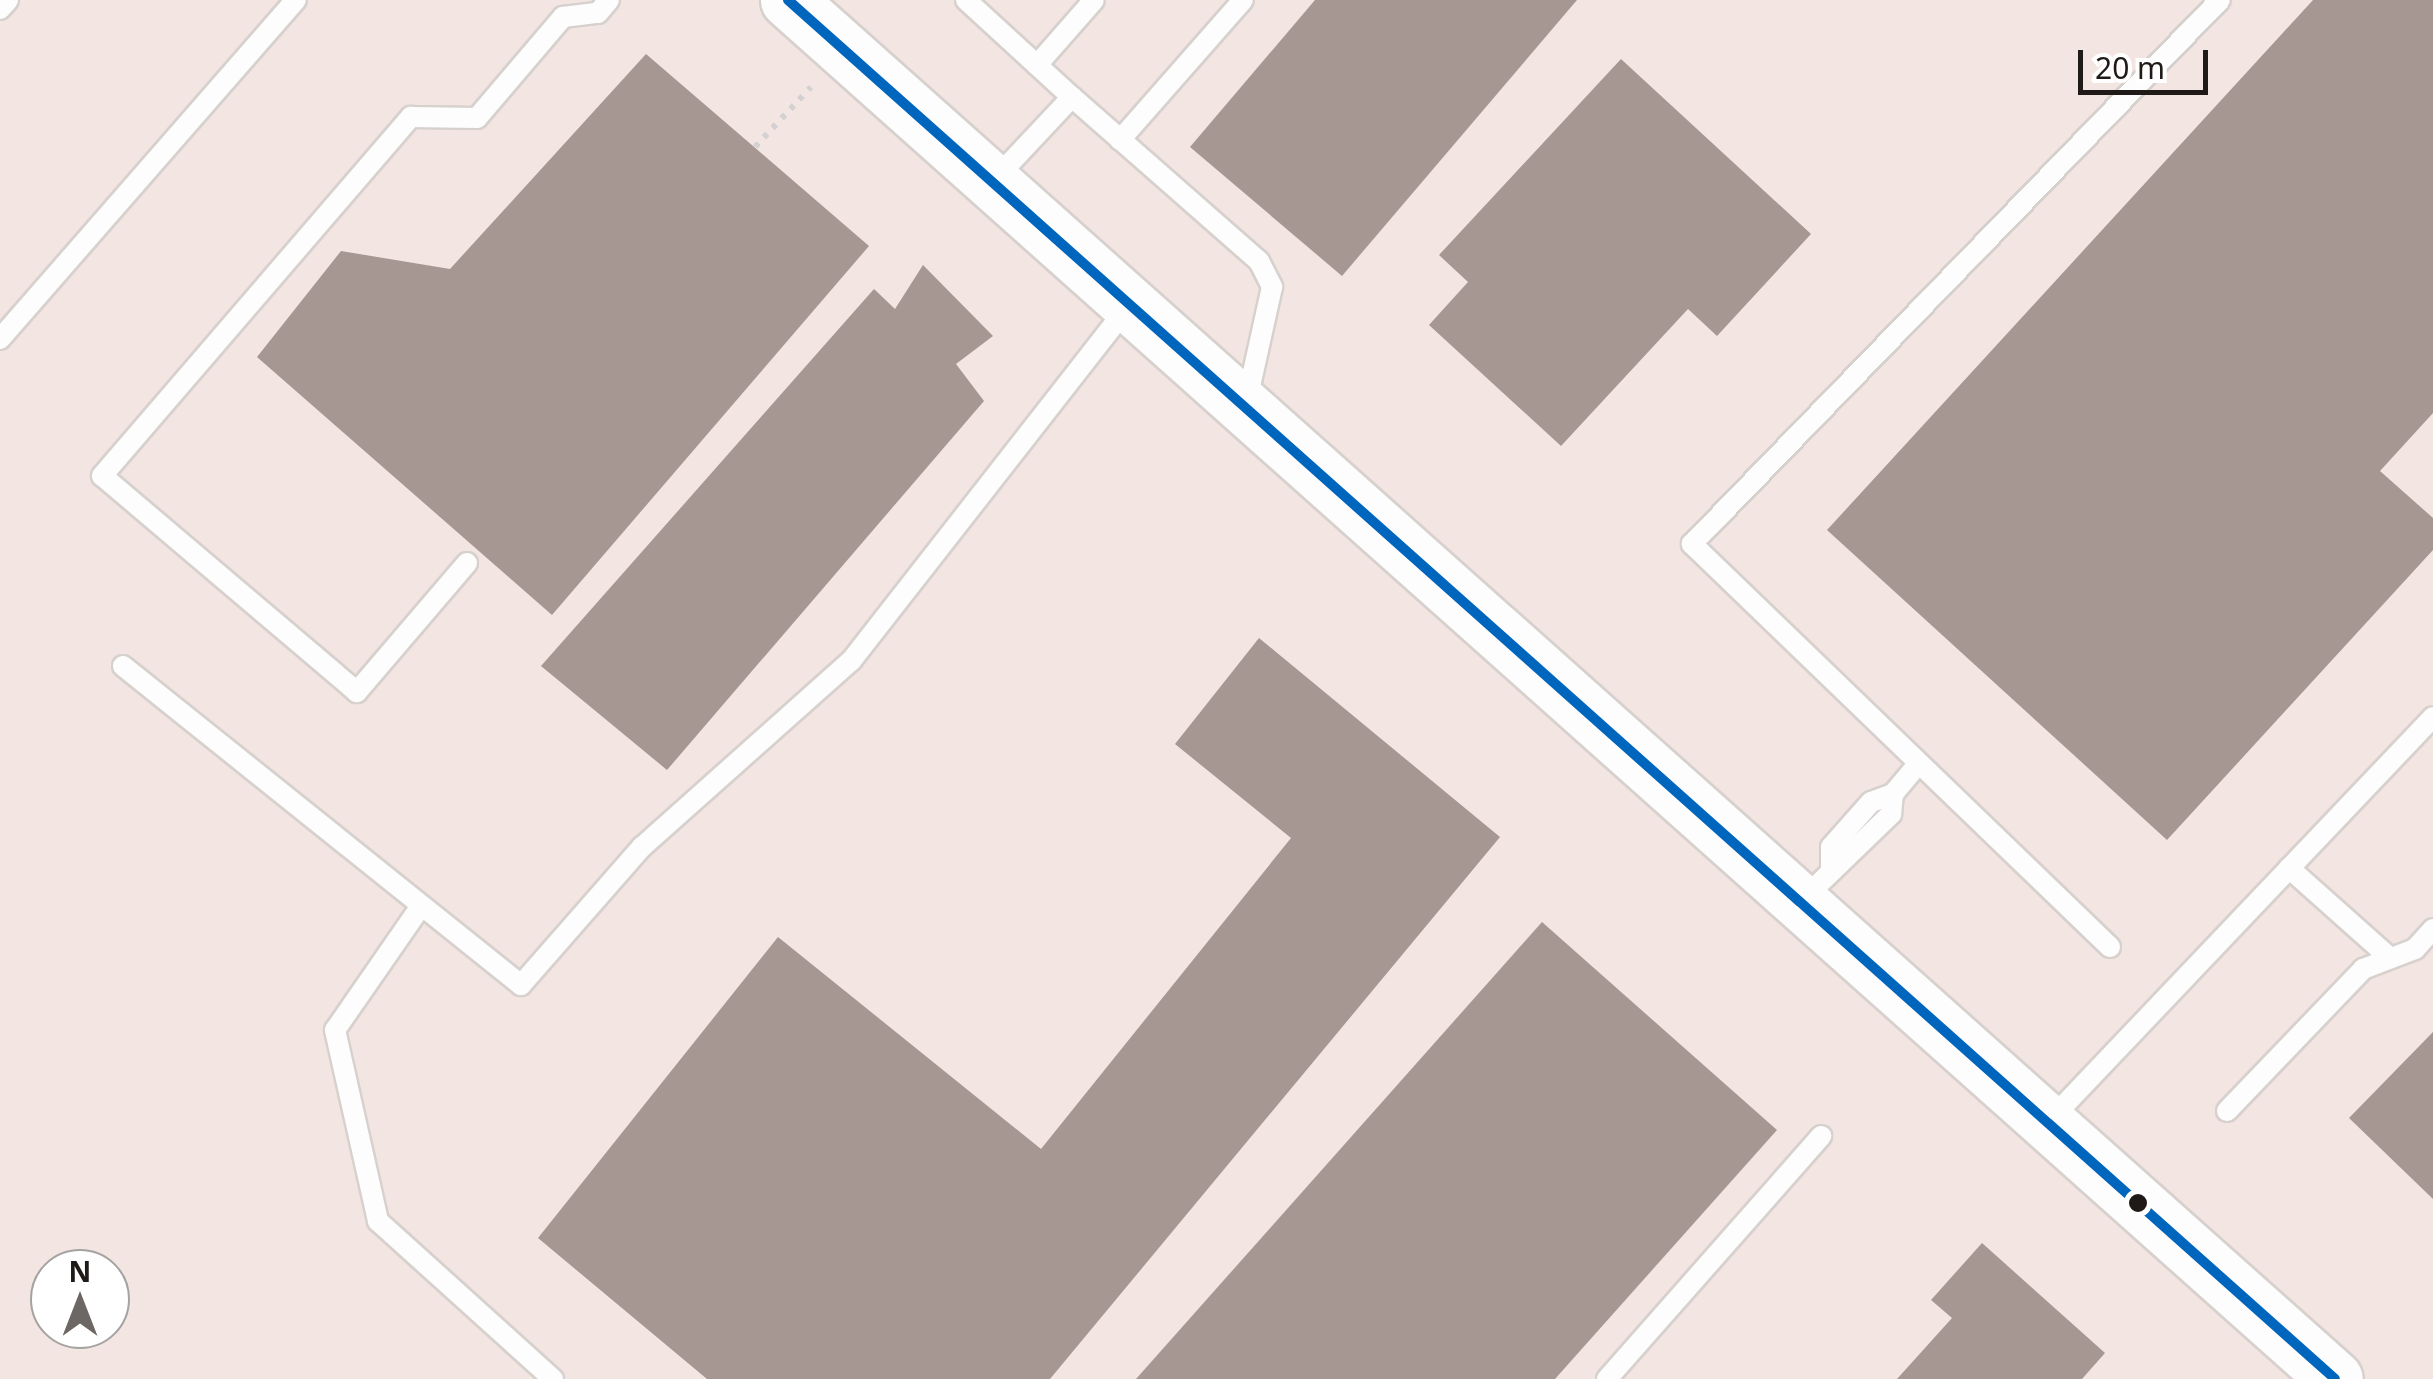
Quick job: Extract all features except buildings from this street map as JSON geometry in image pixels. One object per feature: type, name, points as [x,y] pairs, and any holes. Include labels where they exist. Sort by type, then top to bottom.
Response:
[{"type":"street","points":[[788,0],[1246,408],[1816,884],[2047,1124],[2335,1379]]},
{"type":"lane","points":[[0,9],[8,0]]},
{"type":"lane","points":[[0,340],[296,0]]},
{"type":"lane","points":[[468,564],[357,692],[102,476],[411,117],[477,118],[563,17],[598,13],[609,0]]},
{"type":"lane","points":[[966,0],[1259,261],[1272,287],[1246,408]]},
{"type":"lane","points":[[1037,65],[1094,0]]},
{"type":"lane","points":[[1120,140],[1243,0]]},
{"type":"lane","points":[[2110,946],[1692,544],[2220,0]]},
{"type":"lane","points":[[992,182],[1072,97]]},
{"type":"lane","points":[[122,666],[521,986],[642,848],[851,661],[1130,305]]},
{"type":"lane","points":[[2047,1124],[2433,717]]},
{"type":"lane","points":[[1816,884],[1845,864],[1891,814],[1893,794],[1919,763]]},
{"type":"lane","points":[[2289,868],[2390,958]]},
{"type":"lane","points":[[421,906],[335,1030],[378,1221],[552,1379]]},
{"type":"lane","points":[[2227,1111],[2362,969],[2415,949],[2433,928]]},
{"type":"lane","points":[[1607,1379],[1820,1136]]},
{"type":"path","points":[[754,147],[811,87]]},
{"type":"shaded area","points":[[0,0],[2433,0],[2433,1379],[0,1379]]},
{"type":"transit line","points":[[788,0],[2335,1379]]}]
